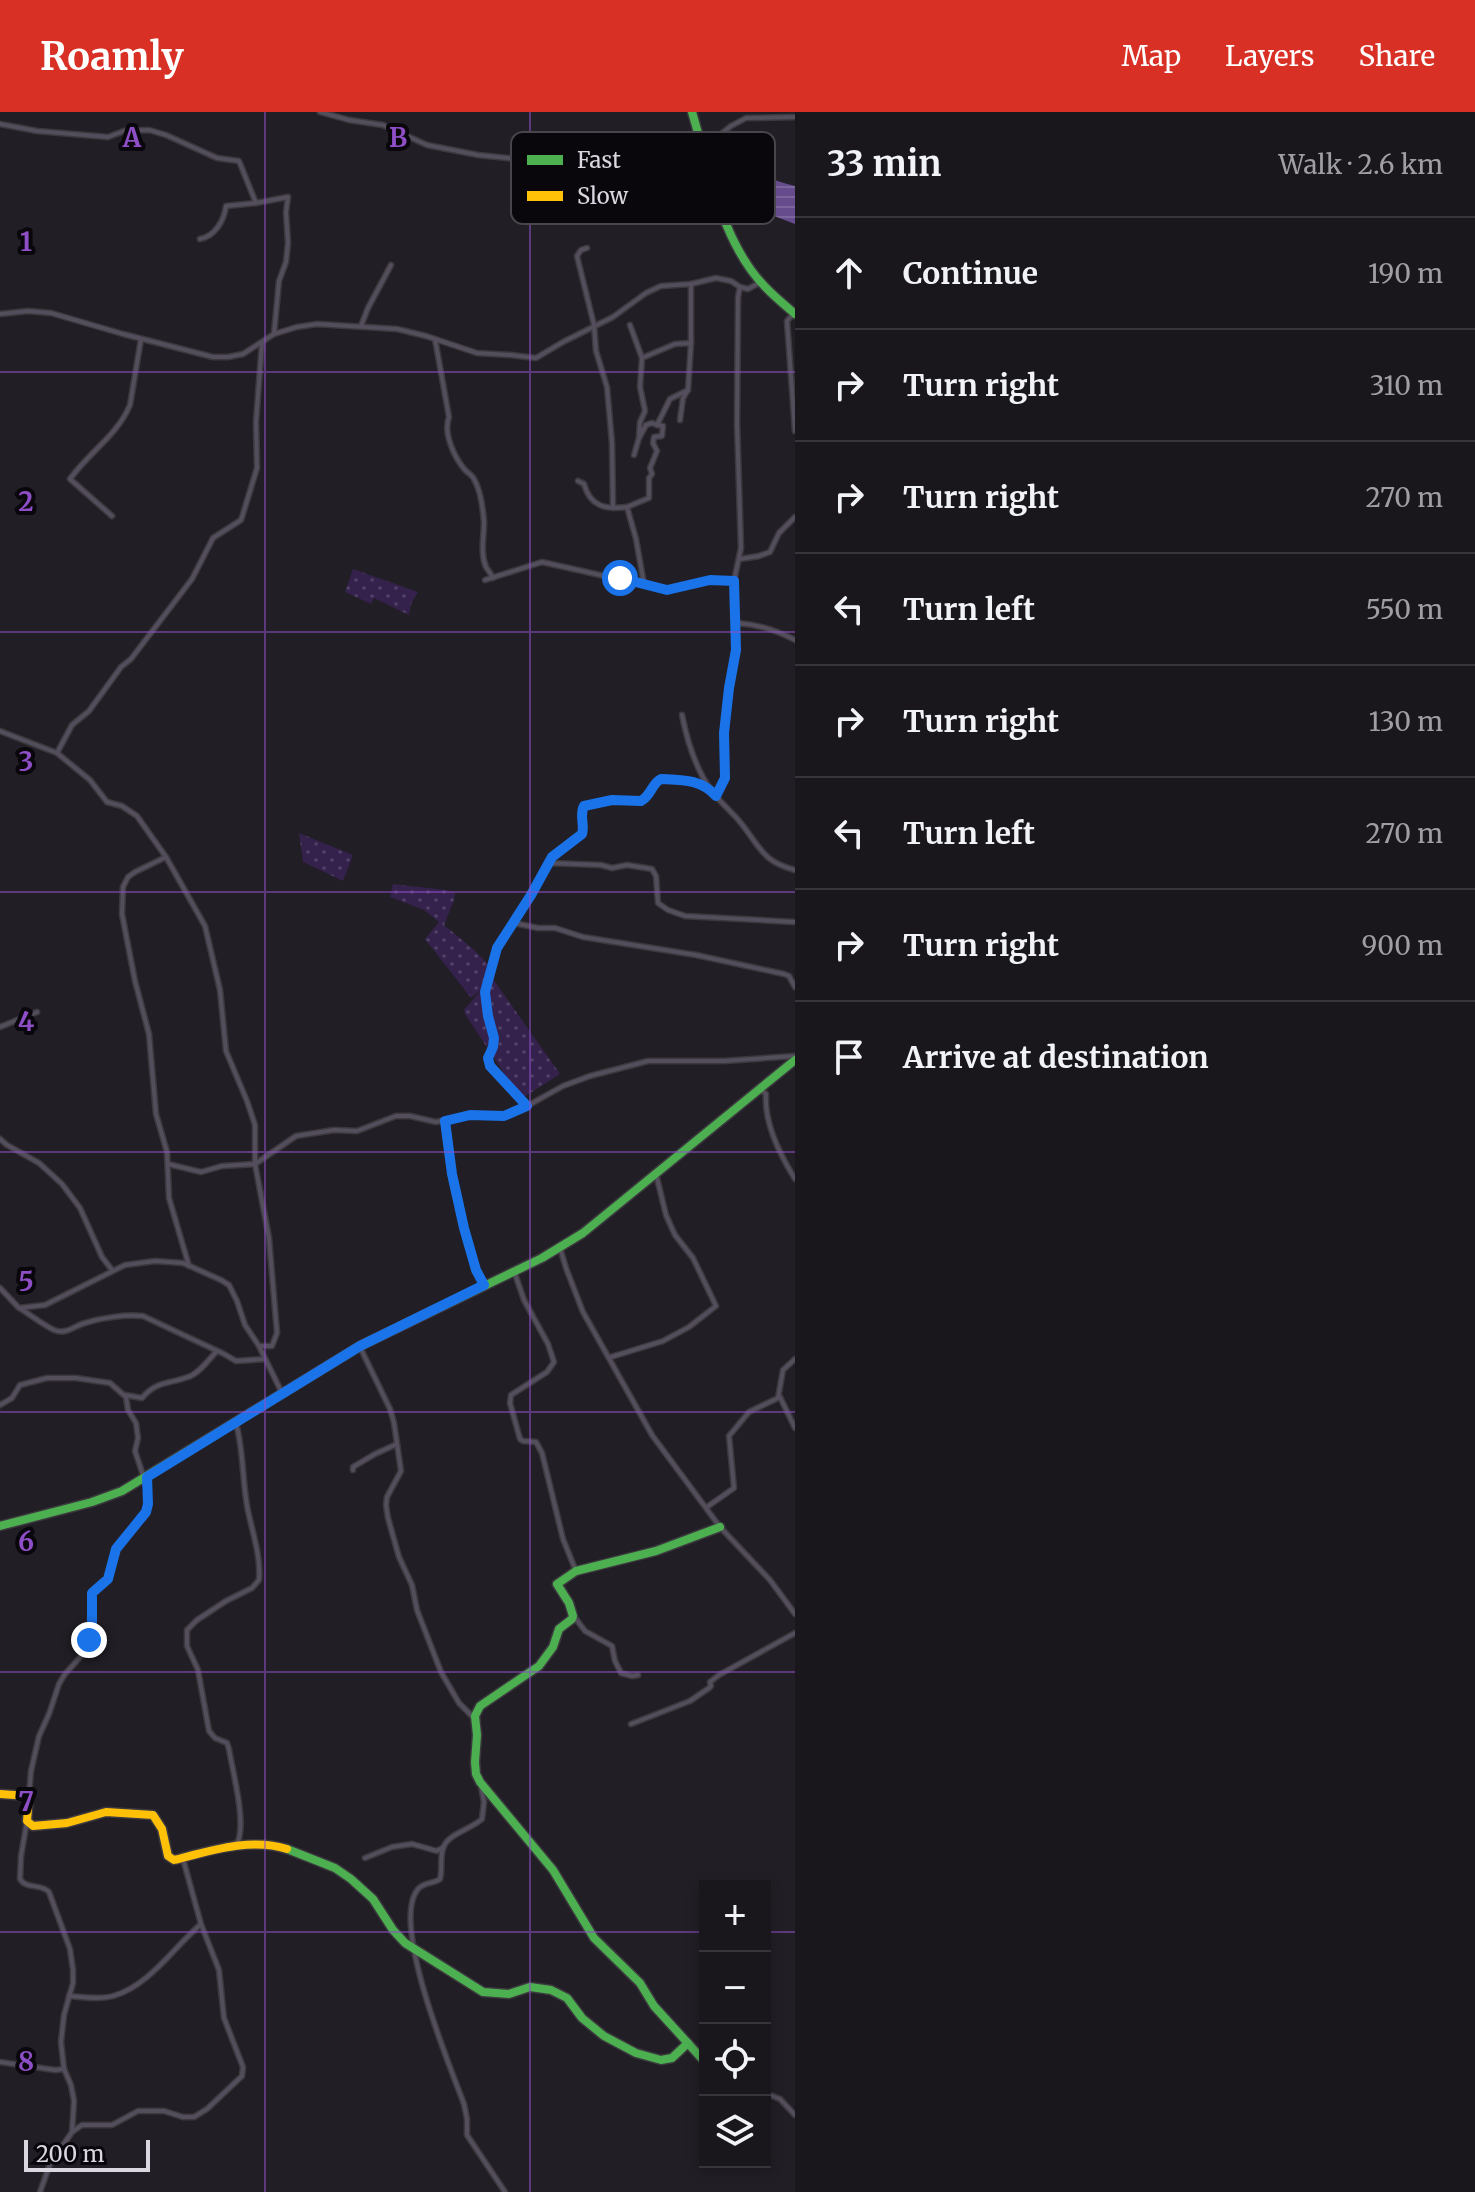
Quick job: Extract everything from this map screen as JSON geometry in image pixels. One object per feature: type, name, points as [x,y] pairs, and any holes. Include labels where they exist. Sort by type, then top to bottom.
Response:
[{"type":"street","points":[[320,112],[383,125],[427,145],[511,159]]},
{"type":"street","points":[[692,112],[697,132]]},
{"type":"street","points":[[724,132],[753,115],[795,117]]},
{"type":"street","points":[[0,124],[37,131],[107,137],[134,130],[161,133],[208,155],[239,161],[256,203]]},
{"type":"street","points":[[200,239],[209,237],[217,228],[225,217],[226,206],[289,199],[286,212],[287,253],[279,281],[274,334]]},
{"type":"street","points":[[727,224],[748,266],[794,313],[787,321],[795,431]]},
{"type":"street","points":[[587,248],[577,256],[594,325],[596,351],[607,387],[613,508]]},
{"type":"street","points":[[361,326],[391,265]]},
{"type":"street","points":[[0,314],[28,311],[51,313],[141,339],[220,357],[243,354],[274,334],[317,324],[397,329],[477,353],[536,358],[613,317],[652,289],[722,278],[748,289],[761,282]]},
{"type":"street","points":[[680,420],[683,398],[688,390],[691,284]]},
{"type":"street","points":[[716,796],[725,778],[724,733],[736,650],[734,581],[742,534],[737,423],[737,309],[740,287]]},
{"type":"street","points":[[630,325],[642,358],[640,387],[645,411],[640,422],[639,438]]},
{"type":"street","points":[[112,516],[70,479],[113,434],[127,412],[141,339]]},
{"type":"street","points":[[435,339],[449,417],[446,425],[448,436],[462,467],[474,479],[479,494],[486,566],[493,578]]},
{"type":"street","points":[[57,753],[72,725],[92,707],[192,579],[213,538],[241,520],[257,468],[256,422],[262,342]]},
{"type":"street","points":[[642,358],[675,344],[691,343]]},
{"type":"street","points":[[657,425],[670,399],[688,390]]},
{"type":"street","points":[[578,481],[584,484],[592,501],[613,508],[627,507],[649,498],[649,478],[653,471],[650,468],[657,451],[654,437],[662,436],[663,426],[646,425],[634,455]]},
{"type":"street","points":[[627,507],[644,584]]},
{"type":"street","points":[[740,559],[770,552],[779,533],[795,517]]},
{"type":"street","points":[[485,580],[547,562],[673,590],[710,580],[734,581]]},
{"type":"street","points":[[736,623],[769,628],[795,640]]},
{"type":"street","points":[[682,715],[690,746],[710,789],[768,859],[795,871]]},
{"type":"street","points":[[0,731],[57,753],[90,780],[107,802],[122,806],[137,816],[166,857],[207,932],[220,990],[226,1051],[255,1125],[255,1164],[269,1238],[277,1333],[272,1346],[259,1346]]},
{"type":"street","points":[[527,1106],[490,1066],[488,1059],[494,1038],[486,1007],[485,987],[498,946],[548,863],[557,852],[582,834],[582,809],[586,805],[612,800],[641,801],[661,779],[694,781],[710,789]]},
{"type":"street","points":[[166,857],[128,877],[123,887],[122,914],[149,1034],[155,1107],[166,1146],[169,1198],[189,1266]]},
{"type":"street","points":[[548,863],[612,868],[627,865],[652,869],[656,872],[658,903],[685,916],[795,922]]},
{"type":"street","points":[[514,923],[555,928],[583,937],[696,955],[784,974],[789,976],[795,987]]},
{"type":"street","points":[[0,1027],[37,1012]]},
{"type":"street","points":[[168,1164],[201,1172],[222,1166],[255,1164],[286,1141],[304,1134],[357,1131],[391,1117],[415,1117],[433,1122],[470,1115],[504,1116],[563,1086],[648,1061],[795,1058]]},
{"type":"street","points":[[1,1524],[92,1502],[122,1491],[360,1346],[560,1248],[593,1226],[795,1058]]},
{"type":"street","points":[[760,1089],[766,1094],[771,1130],[795,1179]]},
{"type":"street","points":[[445,1121],[464,1228],[476,1270],[484,1285]]},
{"type":"street","points":[[0,1139],[47,1169],[62,1184],[80,1208],[107,1265],[117,1270]]},
{"type":"street","points":[[610,1357],[663,1341],[689,1327],[716,1306],[693,1258],[677,1240],[668,1220],[656,1174]]},
{"type":"street","points":[[560,1248],[583,1312],[652,1435],[720,1527],[770,1580],[795,1614]]},
{"type":"street","points":[[19,1308],[45,1305],[125,1265],[155,1261],[189,1266],[229,1285],[245,1325],[282,1393]]},
{"type":"street","points":[[514,1271],[524,1300],[548,1344],[554,1362],[547,1372],[511,1395],[510,1403],[520,1439],[536,1442],[542,1453],[563,1539],[576,1571]]},
{"type":"street","points":[[0,1288],[19,1308],[52,1329],[71,1330],[90,1322],[143,1316],[234,1361],[265,1359]]},
{"type":"street","points":[[360,1346],[391,1412],[397,1444],[401,1471],[386,1505],[399,1557],[412,1585],[417,1610],[441,1672],[459,1703],[475,1719]]},
{"type":"street","points":[[0,1405],[12,1398],[20,1385],[47,1378],[107,1382],[125,1395],[142,1398],[153,1387],[190,1377],[217,1351]]},
{"type":"street","points":[[707,1510],[708,1505],[734,1488],[730,1434],[749,1412],[776,1401],[783,1370],[795,1359]]},
{"type":"street","points":[[778,1393],[795,1428]]},
{"type":"street","points":[[72,2132],[74,2101],[64,2069],[61,2032],[73,1983],[71,1953],[49,1892],[44,1887],[25,1884],[20,1879],[21,1856],[31,1771],[38,1740],[59,1684],[83,1654],[89,1640],[92,1593],[108,1579],[116,1549],[146,1512],[148,1504],[145,1477],[135,1451],[137,1428],[125,1395]]},
{"type":"street","points":[[27,1821],[30,1825],[44,1827],[106,1812],[153,1815],[159,1821],[170,1859],[183,1859],[238,1842],[238,1804],[229,1749],[227,1743],[215,1738],[209,1731],[198,1670],[186,1638],[191,1624],[252,1588],[259,1580],[236,1423]]},
{"type":"street","points":[[353,1470],[353,1467],[375,1454],[397,1444]]},
{"type":"street","points":[[638,1675],[621,1673],[612,1646],[585,1631],[557,1584],[576,1571],[656,1551],[720,1527]]},
{"type":"street","points":[[484,1802],[475,1768],[476,1712],[480,1706],[540,1665],[554,1644],[559,1629],[571,1620],[573,1613]]},
{"type":"street","points":[[631,1724],[690,1701],[709,1688],[710,1682],[719,1675],[795,1633]]},
{"type":"street","points":[[480,1782],[561,1881],[594,1938],[640,1983],[654,2006],[699,2055]]},
{"type":"street","points":[[0,1794],[29,1796]]},
{"type":"street","points":[[365,1858],[392,1847],[412,1844],[437,1851],[454,1835],[482,1819],[486,1795],[498,1803]]},
{"type":"street","points":[[226,1847],[279,1846],[335,1868],[373,1899],[398,1937],[483,1992],[509,1994],[537,1987],[563,1995],[597,2031],[636,2053],[661,2060],[669,2059],[688,2043]]},
{"type":"street","points":[[444,1846],[439,1881],[422,1885],[411,1902],[413,1949],[431,2014],[464,2104],[467,2135],[505,2192]]},
{"type":"street","points":[[40,2192],[50,2164],[72,2132],[82,2125],[112,2125],[138,2111],[164,2111],[194,2117],[239,2080],[243,2072],[224,2018],[219,1970],[201,1924],[183,1859]]},
{"type":"street","points":[[69,1996],[105,1998],[122,1992],[148,1975],[201,1924]]},
{"type":"street","points":[[0,2062],[64,2069]]},
{"type":"street","points":[[771,2095],[780,2099],[795,2115]]},
{"type":"shaded area","points":[[775,180],[795,186],[795,224],[775,216]]},
{"type":"shaded area","points":[[353,569],[418,592],[409,615],[374,598],[371,604],[345,592]]},
{"type":"shaded area","points":[[299,833],[353,855],[343,881],[303,862]]},
{"type":"shaded area","points":[[393,884],[455,893],[444,925],[491,967],[485,985],[493,979],[560,1074],[521,1099],[465,1014],[464,1010],[482,989],[471,998],[425,939],[439,922],[424,910],[390,897]]},
{"type":"traffic: fast","points":[[692,112],[698,132]]},
{"type":"traffic: fast","points":[[726,224],[751,270],[795,314]]},
{"type":"traffic: fast","points":[[0,1526],[122,1491],[360,1346],[542,1258],[583,1233],[795,1060]]},
{"type":"traffic: fast","points":[[699,2055],[654,2006],[640,1983],[594,1938],[553,1870],[480,1782],[475,1762],[475,1716],[480,1706],[539,1666],[553,1647],[559,1629],[572,1619],[569,1603],[557,1584],[576,1571],[656,1551],[720,1527]]},
{"type":"traffic: fast","points":[[287,1849],[335,1868],[351,1879],[373,1899],[405,1943],[483,1992],[509,1994],[530,1987],[551,1990],[567,1998],[582,2018],[604,2036],[636,2053],[661,2060],[672,2058],[688,2043]]},
{"type":"traffic: slow","points":[[0,1794],[29,1796],[27,1821],[33,1826],[67,1823],[106,1812],[153,1815],[162,1829],[168,1856],[174,1860],[245,1845],[287,1849]]},
{"type":"route","points":[[89,1640],[92,1593],[108,1579],[116,1549],[146,1512],[147,1477],[319,1369],[484,1285],[476,1270],[464,1228],[445,1121],[470,1115],[504,1116],[527,1106],[488,1060],[494,1038],[485,992],[498,946],[552,857],[582,834],[584,806],[612,800],[641,801],[661,779],[698,782],[716,796],[725,778],[724,733],[737,638],[734,581],[710,580],[667,590],[620,578]]}]
